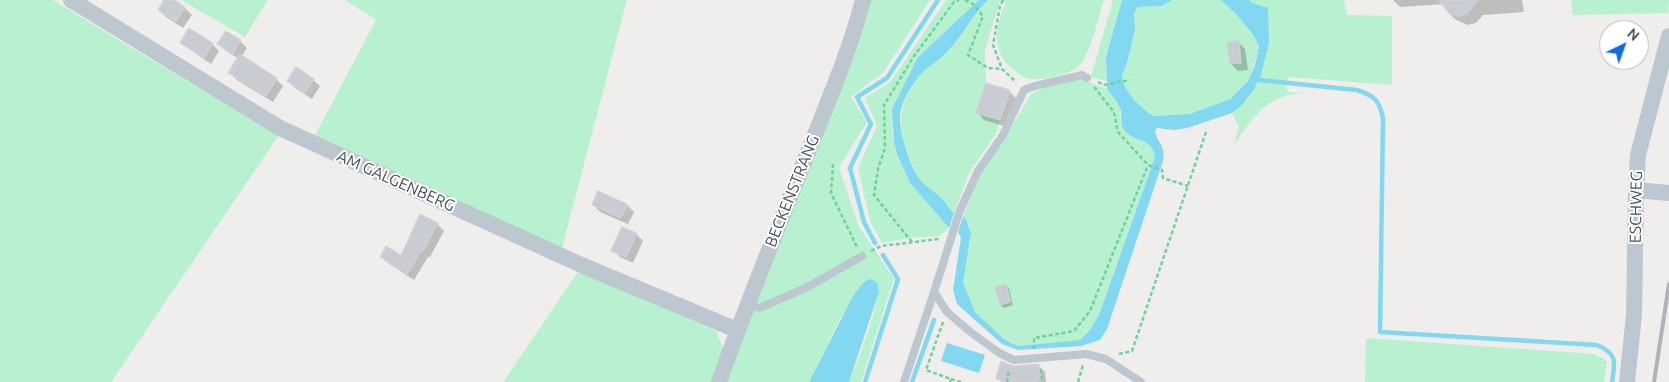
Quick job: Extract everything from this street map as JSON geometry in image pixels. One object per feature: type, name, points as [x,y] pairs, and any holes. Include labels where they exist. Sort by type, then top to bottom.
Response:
[{"type":"street","name":"AM GALGENBERG","points":[[71,0],[280,128],[586,267],[737,330]]},
{"type":"street","name":"BECKENSTRANG","points":[[719,382],[747,304],[825,109],[856,25],[863,0]]},
{"type":"street","name":"ESCHWEG","points":[[1627,382],[1634,315],[1636,190],[1640,143],[1669,36]]},
{"type":"street","points":[[1636,190],[1669,193]]},
{"type":"lane","points":[[904,382],[959,212],[978,171],[1003,135],[1024,90],[1082,75],[1087,78]]},
{"type":"lane","points":[[747,304],[758,308],[806,288],[862,256]]},
{"type":"lane","points":[[934,292],[947,312],[994,349],[1014,360],[1086,354],[1106,358],[1141,382]]},
{"type":"path","points":[[912,242],[874,196],[878,169],[884,148],[884,105],[914,56],[954,2],[959,0]]},
{"type":"path","points":[[965,0],[973,4],[983,16],[968,55],[988,68],[1002,69]]},
{"type":"path","points":[[1003,0],[992,45],[1002,69],[1024,90]]},
{"type":"path","points":[[1087,78],[1114,112],[1118,132],[1148,165],[1162,170],[1163,178],[1188,186]]},
{"type":"path","points":[[1104,85],[1130,80]]},
{"type":"path","points":[[1106,358],[1132,351],[1206,132]]},
{"type":"path","points":[[833,164],[832,194],[862,256],[880,246],[952,235]]},
{"type":"path","points":[[1034,342],[1034,338],[1074,331],[1090,311],[1148,165]]},
{"type":"path","points":[[947,312],[926,370],[961,382]]},
{"type":"path","points":[[1078,382],[1086,354]]},
{"type":"green space","points":[[0,0],[53,0],[279,135],[111,382],[0,382]]},
{"type":"green space","points":[[181,0],[268,0],[245,37]]},
{"type":"green space","points":[[345,0],[627,0],[562,248],[313,139],[376,20]]},
{"type":"green space","points":[[870,0],[930,0],[883,73],[851,97],[867,122],[839,167],[858,225],[894,279],[861,382],[849,382],[872,319],[876,305],[878,284],[859,289],[839,321],[809,382],[725,382]]},
{"type":"green space","points":[[946,0],[979,0],[918,57],[892,129],[897,154],[910,183],[949,228],[939,236],[910,238],[882,243],[870,221],[858,168],[877,126],[865,98],[891,81]]},
{"type":"green space","points":[[988,0],[1104,0],[1095,32],[1082,62],[1073,70],[1064,74],[1038,79],[1027,78],[1019,74],[1001,55],[997,38],[999,21],[1006,3],[1000,1],[985,50],[986,83],[976,113],[1000,120],[996,134],[969,173],[954,213],[915,172],[903,139],[901,129],[902,109],[910,89],[920,75],[948,51]]},
{"type":"green space","points":[[1113,0],[1122,0],[1106,57],[1106,81],[1091,77]]},
{"type":"green space","points":[[1172,0],[1221,0],[1237,15],[1254,36],[1259,47],[1255,66],[1248,81],[1230,99],[1190,114],[1155,116],[1148,113],[1134,100],[1125,87],[1122,76],[1135,29],[1134,13],[1138,7],[1162,6]]},
{"type":"green space","points":[[1249,0],[1344,0],[1347,15],[1392,16],[1392,85],[1289,77],[1286,84],[1289,92],[1305,93],[1285,96],[1269,104],[1255,116],[1234,145],[1239,126],[1232,113],[1241,106],[1269,43]]},
{"type":"green space","points":[[1571,0],[1669,0],[1668,13],[1573,15]]},
{"type":"green space","points":[[1080,79],[1107,89],[1114,96],[1120,108],[1121,123],[1133,136],[1148,143],[1154,149],[1155,157],[1099,315],[1090,330],[1080,340],[1018,346],[984,321],[974,310],[966,294],[963,286],[963,276],[971,239],[971,230],[963,217],[981,173],[1005,138],[1031,94],[1044,88]]},
{"type":"green space","points":[[580,269],[716,331],[724,350],[713,382],[503,382]]},
{"type":"green space","points":[[1366,338],[1595,354],[1607,361],[1604,382],[1365,382]]},
{"type":"water","points":[[979,0],[988,0],[948,51],[920,75],[909,92],[900,112],[903,140],[916,172],[922,181],[954,213],[949,228],[910,183],[897,154],[894,141],[892,109],[918,57]]},
{"type":"water","points":[[1122,0],[1172,0],[1162,6],[1138,7],[1134,13],[1135,29],[1122,76],[1125,87],[1134,100],[1148,113],[1155,116],[1190,114],[1230,99],[1248,81],[1255,66],[1259,47],[1254,36],[1237,15],[1221,0],[1249,0],[1252,3],[1268,8],[1269,43],[1261,75],[1254,89],[1241,106],[1232,113],[1187,128],[1174,130],[1157,128],[1155,131],[1163,148],[1163,161],[1107,329],[1100,340],[1081,346],[1018,350],[1002,344],[957,304],[953,290],[961,238],[958,232],[963,217],[966,219],[971,233],[963,283],[975,312],[1002,337],[1018,346],[1080,340],[1090,330],[1099,315],[1155,157],[1151,146],[1125,131],[1122,126],[1120,108],[1107,89],[1106,57]]},
{"type":"water","points":[[869,279],[878,284],[879,292],[849,382],[809,382],[851,300],[861,285]]},
{"type":"water","points":[[947,343],[985,355],[979,373],[941,361]]},
{"type":"building","points":[[164,0],[175,0],[185,7],[176,22],[158,10]]},
{"type":"building","points":[[1439,0],[1478,0],[1467,14],[1458,16],[1449,13]]},
{"type":"building","points":[[189,28],[213,43],[204,58],[180,43]]},
{"type":"building","points":[[226,31],[241,40],[233,54],[217,44]]},
{"type":"building","points":[[1239,41],[1241,63],[1230,64],[1227,42]]},
{"type":"building","points":[[240,54],[277,78],[266,96],[228,73]]},
{"type":"building","points":[[296,67],[314,79],[305,93],[287,81]]},
{"type":"building","points":[[986,83],[1010,90],[1000,120],[976,113]]},
{"type":"building","points":[[598,191],[627,204],[621,218],[592,205]]},
{"type":"building","points":[[420,214],[438,223],[423,251],[421,251],[407,274],[380,257],[386,246],[401,255]]},
{"type":"building","points":[[622,227],[637,233],[626,257],[611,251]]},
{"type":"building","points":[[1006,284],[1011,302],[1000,305],[995,287]]},
{"type":"building","points":[[1001,361],[1013,366],[1039,364],[1041,380],[1036,380],[1036,382],[1005,382],[996,379]]},
{"type":"waterway","points":[[875,243],[864,222],[850,168],[871,124],[857,97],[887,78],[938,0]]},
{"type":"waterway","points":[[1259,80],[1357,90],[1368,94],[1380,107],[1383,118],[1380,332],[1597,345],[1609,352],[1614,359],[1612,382]]},
{"type":"waterway","points":[[865,382],[898,279],[883,255]]},
{"type":"waterway","points":[[912,382],[934,320]]},
{"type":"railway","points":[[1654,382],[1669,284]]}]
